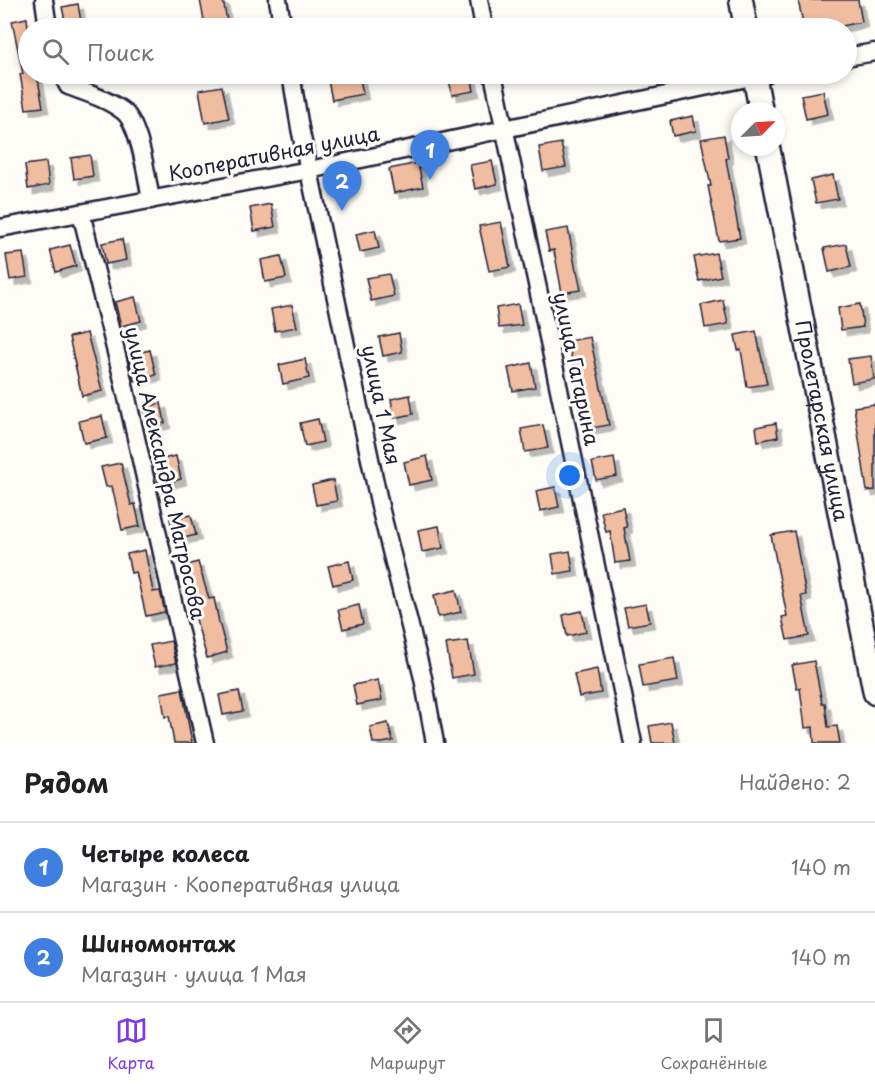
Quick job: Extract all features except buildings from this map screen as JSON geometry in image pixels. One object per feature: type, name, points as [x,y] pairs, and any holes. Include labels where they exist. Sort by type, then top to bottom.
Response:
[{"type":"main road","points":[[741,0],[744,18]]},
{"type":"main road","points":[[759,84],[760,102]]},
{"type":"main road","name":"Пролетарская улица","points":[[770,156],[875,693]]},
{"type":"street","points":[[44,0],[47,18]]},
{"type":"street","points":[[278,0],[281,18]]},
{"type":"street","points":[[479,0],[482,18]]},
{"type":"street","points":[[857,55],[875,52]]},
{"type":"street","points":[[67,84],[95,95],[126,113],[139,138],[151,200]]},
{"type":"street","name":"улица 1 Мая","points":[[293,84],[381,511],[423,678],[435,743]]},
{"type":"street","name":"улица Гагарина","points":[[495,84],[633,743]]},
{"type":"street","name":"Кооперативная улица","points":[[0,228],[309,170],[711,84]]},
{"type":"street","name":"улица Александра Матросова","points":[[81,213],[122,376],[205,743]]},
{"type":"place","name":"Четыре колеса","points":[[430,180]]},
{"type":"place","name":"Шиномонтаж","points":[[342,211]]}]
